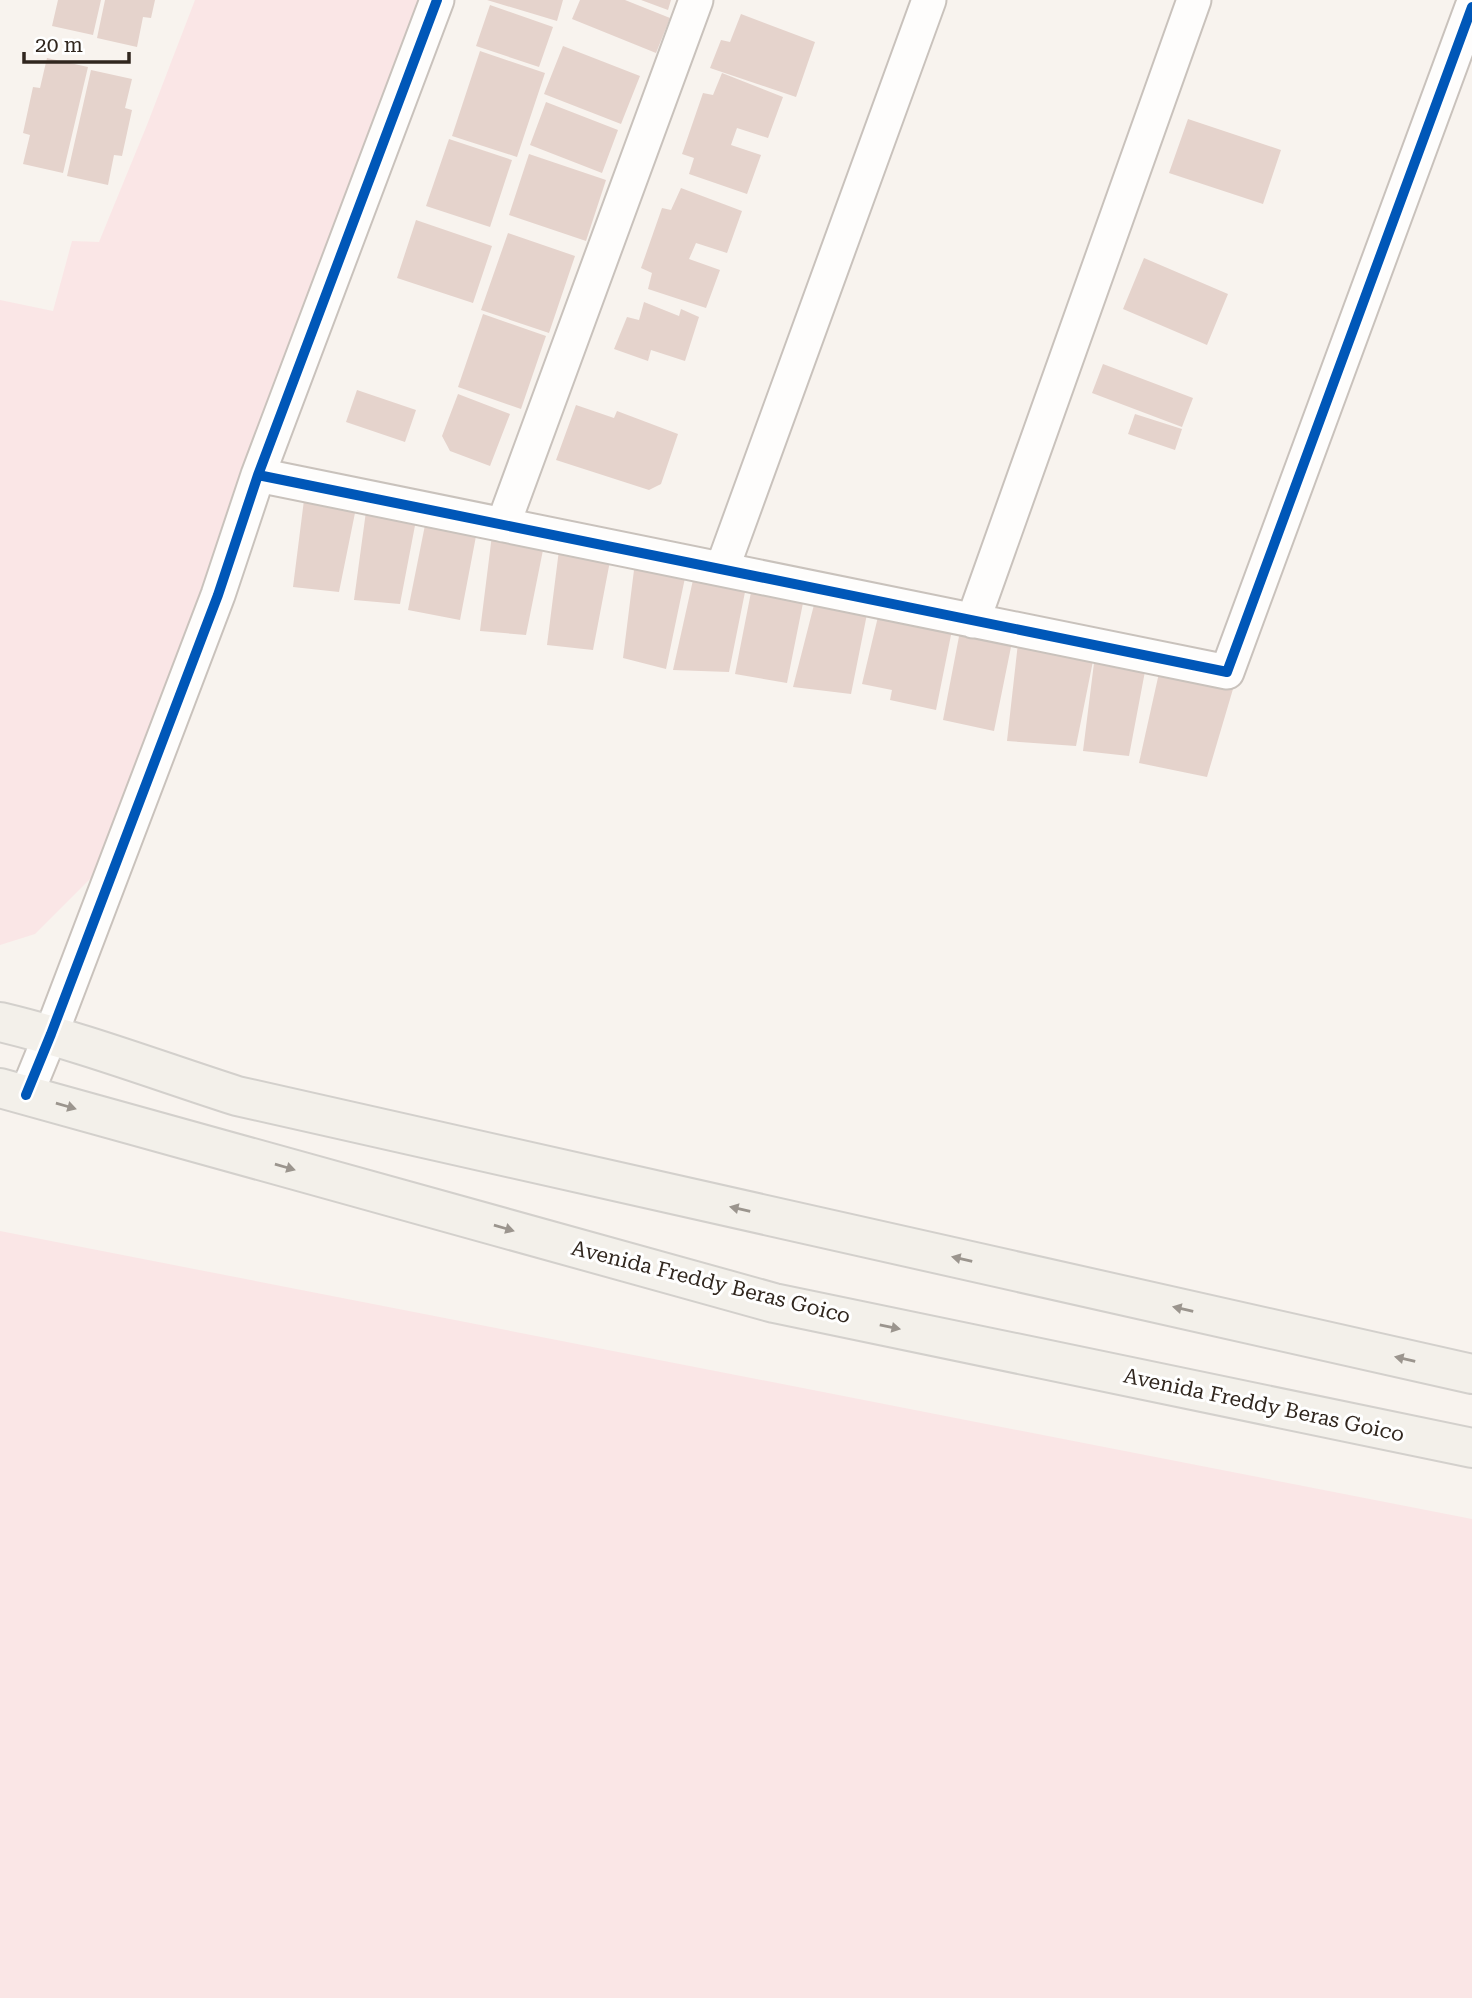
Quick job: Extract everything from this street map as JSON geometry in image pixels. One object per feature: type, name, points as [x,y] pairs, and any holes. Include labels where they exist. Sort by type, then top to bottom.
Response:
[{"type":"main road","points":[[0,1021],[51,1034],[237,1096],[1472,1374]]},
{"type":"main road","name":"Avenida Freddy Beras Goico","points":[[13,1091],[774,1303],[1472,1448]]},
{"type":"street","points":[[13,1091],[51,1034],[218,595],[258,475],[437,0]]},
{"type":"street","points":[[503,525],[696,0]]},
{"type":"street","points":[[722,569],[929,0]]},
{"type":"street","points":[[973,621],[1194,0]]},
{"type":"street","points":[[258,475],[1227,672],[1472,7]]},
{"type":"shaded area","points":[[195,0],[431,0],[109,860],[35,934],[0,945],[0,300],[53,311],[72,241],[99,242]]},
{"type":"shaded area","points":[[0,1231],[1472,1519],[1472,1998],[0,1998]]},
{"type":"building","points":[[58,0],[101,0],[93,35],[52,26]]},
{"type":"building","points":[[105,0],[155,0],[151,18],[143,17],[137,47],[97,38]]},
{"type":"building","points":[[487,0],[563,0],[557,21]]},
{"type":"building","points":[[580,0],[625,0],[670,18],[656,53],[572,19]]},
{"type":"building","points":[[641,0],[671,0],[668,10]]},
{"type":"building","points":[[490,5],[553,27],[539,67],[476,46]]},
{"type":"building","points":[[741,14],[815,42],[796,97],[710,68],[721,40],[730,42]]},
{"type":"building","points":[[563,46],[640,76],[621,124],[544,94]]},
{"type":"building","points":[[480,51],[545,73],[517,157],[452,136]]},
{"type":"building","points":[[47,58],[88,67],[63,173],[23,164],[30,135],[23,133],[33,87],[40,88]]},
{"type":"building","points":[[91,70],[132,79],[125,108],[132,110],[122,156],[114,155],[108,185],[67,176]]},
{"type":"building","points":[[722,73],[783,97],[768,138],[737,128],[731,145],[761,155],[747,194],[689,174],[694,158],[682,154],[703,93],[713,95]]},
{"type":"building","points":[[546,102],[618,130],[602,173],[530,145]]},
{"type":"building","points":[[1188,119],[1281,150],[1263,204],[1169,173]]},
{"type":"building","points":[[449,139],[512,160],[490,227],[426,206]]},
{"type":"building","points":[[529,154],[606,180],[586,241],[509,215]]},
{"type":"building","points":[[681,188],[742,211],[727,253],[696,243],[689,259],[720,270],[706,308],[648,289],[652,273],[641,268],[662,208],[671,210]]},
{"type":"building","points":[[416,220],[492,246],[473,303],[397,278]]},
{"type":"building","points":[[508,233],[575,256],[549,333],[481,310]]},
{"type":"building","points":[[1144,258],[1228,294],[1207,345],[1123,309]]},
{"type":"building","points":[[644,302],[679,316],[681,309],[699,317],[685,361],[651,350],[648,361],[614,349],[627,317],[639,320]]},
{"type":"building","points":[[483,314],[546,336],[521,409],[458,387]]},
{"type":"building","points":[[1103,364],[1193,398],[1182,427],[1092,393]]},
{"type":"building","points":[[357,390],[416,410],[405,442],[346,422]]},
{"type":"building","points":[[458,394],[510,414],[490,466],[450,451],[442,436]]},
{"type":"building","points":[[576,405],[614,418],[617,411],[678,434],[661,484],[649,490],[556,460]]},
{"type":"building","points":[[1135,414],[1182,429],[1175,450],[1128,434]]},
{"type":"building","points":[[305,492],[357,503],[339,592],[293,587]]},
{"type":"building","points":[[367,504],[417,515],[400,604],[354,600]]},
{"type":"building","points":[[426,520],[477,531],[460,620],[408,610]]},
{"type":"building","points":[[492,535],[544,545],[526,635],[480,631]]},
{"type":"building","points":[[559,550],[610,561],[593,650],[547,645]]},
{"type":"building","points":[[635,562],[686,573],[666,669],[623,658]]},
{"type":"building","points":[[695,571],[747,582],[729,672],[673,670]]},
{"type":"building","points":[[753,582],[805,593],[787,683],[735,674]]},
{"type":"building","points":[[817,593],[869,604],[851,694],[793,687]]},
{"type":"building","points":[[881,604],[954,620],[936,710],[890,700],[892,690],[862,684]]},
{"type":"building","points":[[961,626],[1013,637],[994,731],[943,720]]},
{"type":"building","points":[[1018,643],[1094,656],[1076,746],[1007,741]]},
{"type":"building","points":[[1095,655],[1146,666],[1129,756],[1083,751]]},
{"type":"building","points":[[1159,673],[1233,689],[1207,777],[1139,763]]},
{"type":"cycle path","points":[[26,1095],[218,595],[258,475],[437,0]]},
{"type":"cycle path","points":[[258,475],[1227,672],[1472,7]]}]
